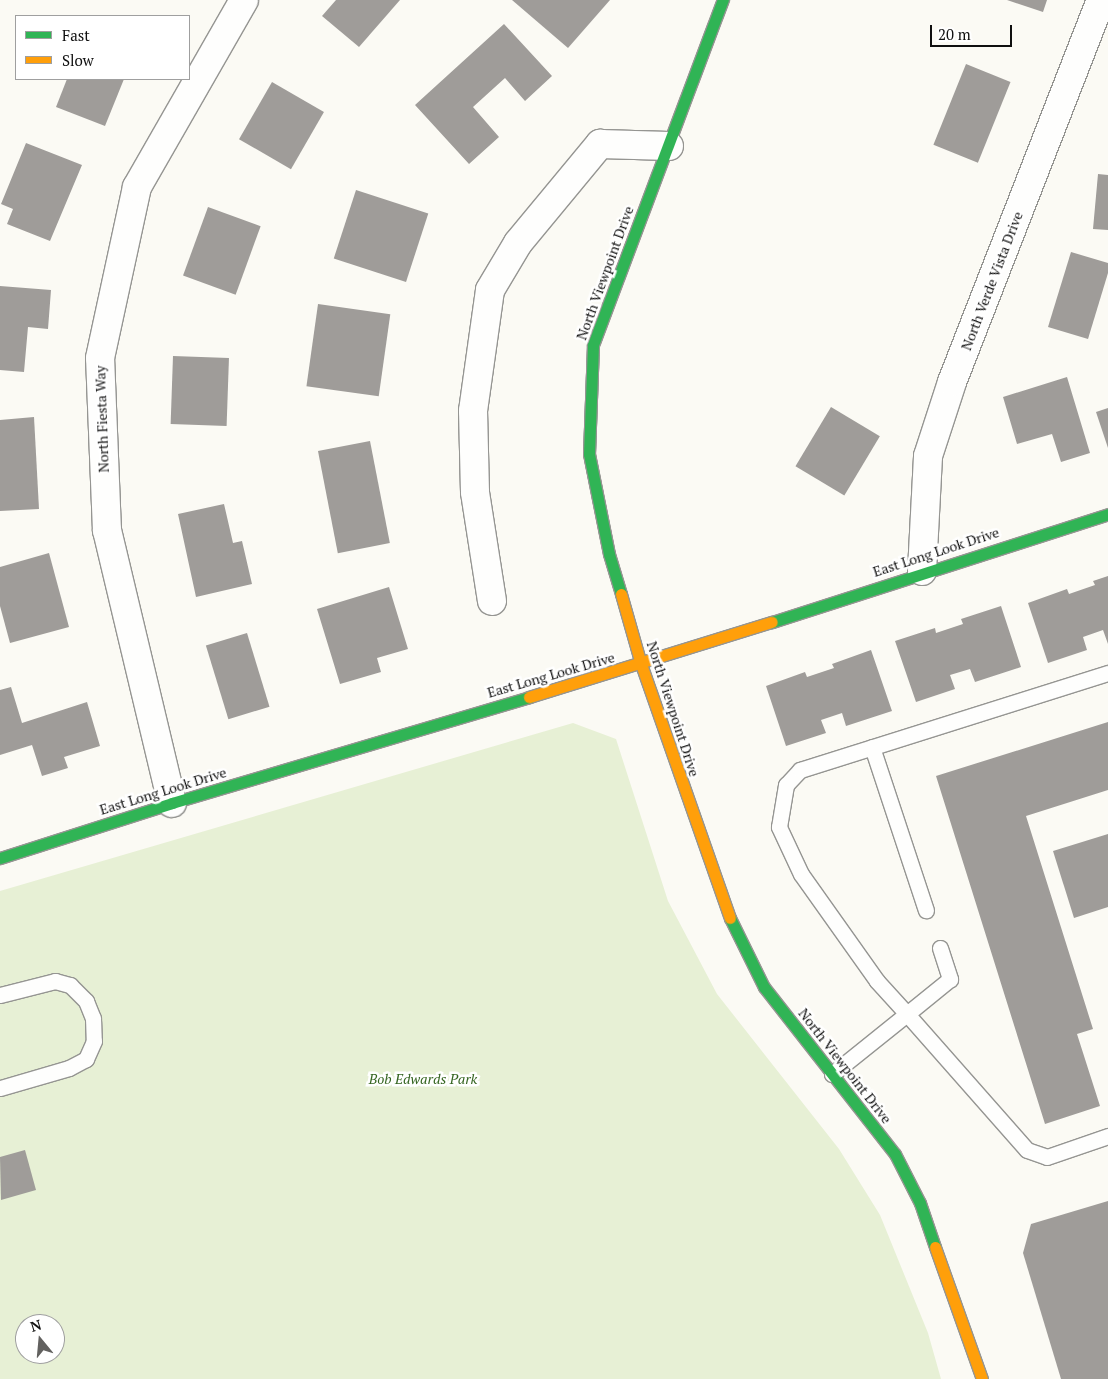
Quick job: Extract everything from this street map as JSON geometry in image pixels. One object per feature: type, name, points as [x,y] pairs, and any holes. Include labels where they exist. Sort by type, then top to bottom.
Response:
[{"type":"street","name":"North Fiesta Way","points":[[172,802],[107,531],[100,358],[137,187],[244,0]]},
{"type":"street","name":"North Viewpoint Drive","points":[[723,0],[593,345],[589,454],[610,554],[641,664],[722,901],[764,987],[895,1154],[920,1203],[982,1379]]},
{"type":"street","name":"North Verde Vista Drive","points":[[922,571],[928,456],[952,382],[1102,0]]},
{"type":"street","points":[[492,601],[475,492],[473,411],[490,290],[518,243],[600,144],[668,146]]},
{"type":"street","name":"East Long Look Drive","points":[[0,858],[172,802],[641,664],[922,571],[1108,514]]},
{"type":"lane","points":[[1108,673],[800,770],[786,785],[779,827],[800,874],[877,981],[1028,1150],[1047,1157],[1108,1136]]},
{"type":"lane","points":[[872,747],[926,910]]},
{"type":"lane","points":[[832,1074],[950,979],[940,948]]},
{"type":"lane","points":[[0,995],[55,981],[70,986],[86,1001],[93,1018],[94,1041],[86,1059],[69,1068],[0,1088]]},
{"type":"green space","name":"Bob Edwards Park","points":[[573,723],[616,739],[668,901],[717,994],[839,1149],[880,1215],[928,1333],[941,1379],[0,1379],[0,891]]},
{"type":"building","points":[[336,0],[400,0],[359,47],[322,16]]},
{"type":"building","points":[[512,0],[610,0],[568,48]]},
{"type":"building","points":[[1007,0],[1047,0],[1043,12]]},
{"type":"building","points":[[504,24],[552,76],[525,101],[505,78],[473,107],[499,137],[469,164],[415,105]]},
{"type":"building","points":[[966,64],[1011,82],[978,163],[933,145]]},
{"type":"building","points":[[67,80],[124,80],[105,126],[56,107]]},
{"type":"building","points":[[272,82],[324,112],[291,169],[239,139]]},
{"type":"building","points":[[26,143],[82,165],[50,241],[7,224],[13,209],[1,204]]},
{"type":"building","points":[[1098,174],[1108,175],[1108,230],[1093,229]]},
{"type":"building","points":[[356,190],[428,213],[406,282],[334,258]]},
{"type":"building","points":[[208,207],[261,226],[236,295],[183,276]]},
{"type":"building","points":[[1071,252],[1108,263],[1108,273],[1088,339],[1048,327]]},
{"type":"building","points":[[0,286],[51,290],[48,329],[28,327],[24,372],[0,370]]},
{"type":"building","points":[[318,304],[390,314],[379,396],[306,386]]},
{"type":"building","points":[[173,356],[229,358],[227,426],[171,424]]},
{"type":"building","points":[[1067,377],[1090,453],[1061,462],[1052,434],[1017,444],[1003,397]]},
{"type":"building","points":[[831,407],[880,436],[844,496],[795,466]]},
{"type":"building","points":[[1108,408],[1108,448],[1096,412]]},
{"type":"building","points":[[34,417],[39,509],[0,511],[0,420]]},
{"type":"building","points":[[370,441],[390,543],[338,553],[318,451]]},
{"type":"building","points":[[224,504],[233,543],[242,541],[252,584],[196,597],[178,514]]},
{"type":"building","points":[[49,553],[69,627],[10,643],[0,606],[0,567]]},
{"type":"building","points":[[1108,576],[1108,644],[1103,630],[1083,637],[1087,650],[1048,663],[1028,603],[1067,589],[1069,594],[1095,585],[1093,581]]},
{"type":"building","points":[[389,587],[408,649],[377,658],[381,672],[340,684],[317,609]]},
{"type":"building","points":[[1001,606],[1021,667],[975,682],[970,669],[950,675],[955,689],[916,702],[895,641],[935,628],[936,633],[963,624],[961,619]]},
{"type":"building","points":[[247,633],[270,707],[228,719],[206,646]]},
{"type":"building","points":[[871,650],[892,711],[846,726],[842,713],[821,720],[826,733],[786,746],[766,686],[805,672],[807,677],[834,668],[832,664]]},
{"type":"building","points":[[11,687],[22,723],[87,702],[100,746],[64,757],[68,768],[42,776],[32,745],[0,755],[0,690]]},
{"type":"building","points":[[1108,722],[1108,790],[1026,816],[1093,1029],[1077,1034],[1100,1106],[1045,1124],[936,776]]},
{"type":"building","points":[[1108,834],[1108,907],[1074,918],[1053,851]]},
{"type":"building","points":[[25,1150],[36,1190],[1,1200],[0,1157]]},
{"type":"building","points":[[1108,1201],[1108,1379],[1061,1379],[1023,1253],[1031,1224]]},
{"type":"traffic: fast","points":[[621,594],[609,554],[589,454],[593,345],[723,0]]},
{"type":"traffic: fast","points":[[772,622],[1108,514]]},
{"type":"traffic: fast","points":[[0,858],[172,803],[529,697]]},
{"type":"traffic: fast","points":[[730,918],[764,987],[895,1154],[920,1203],[935,1247]]},
{"type":"traffic: slow","points":[[621,594],[641,664],[730,918]]},
{"type":"traffic: slow","points":[[529,697],[772,622]]},
{"type":"traffic: slow","points":[[935,1247],[982,1379]]}]
